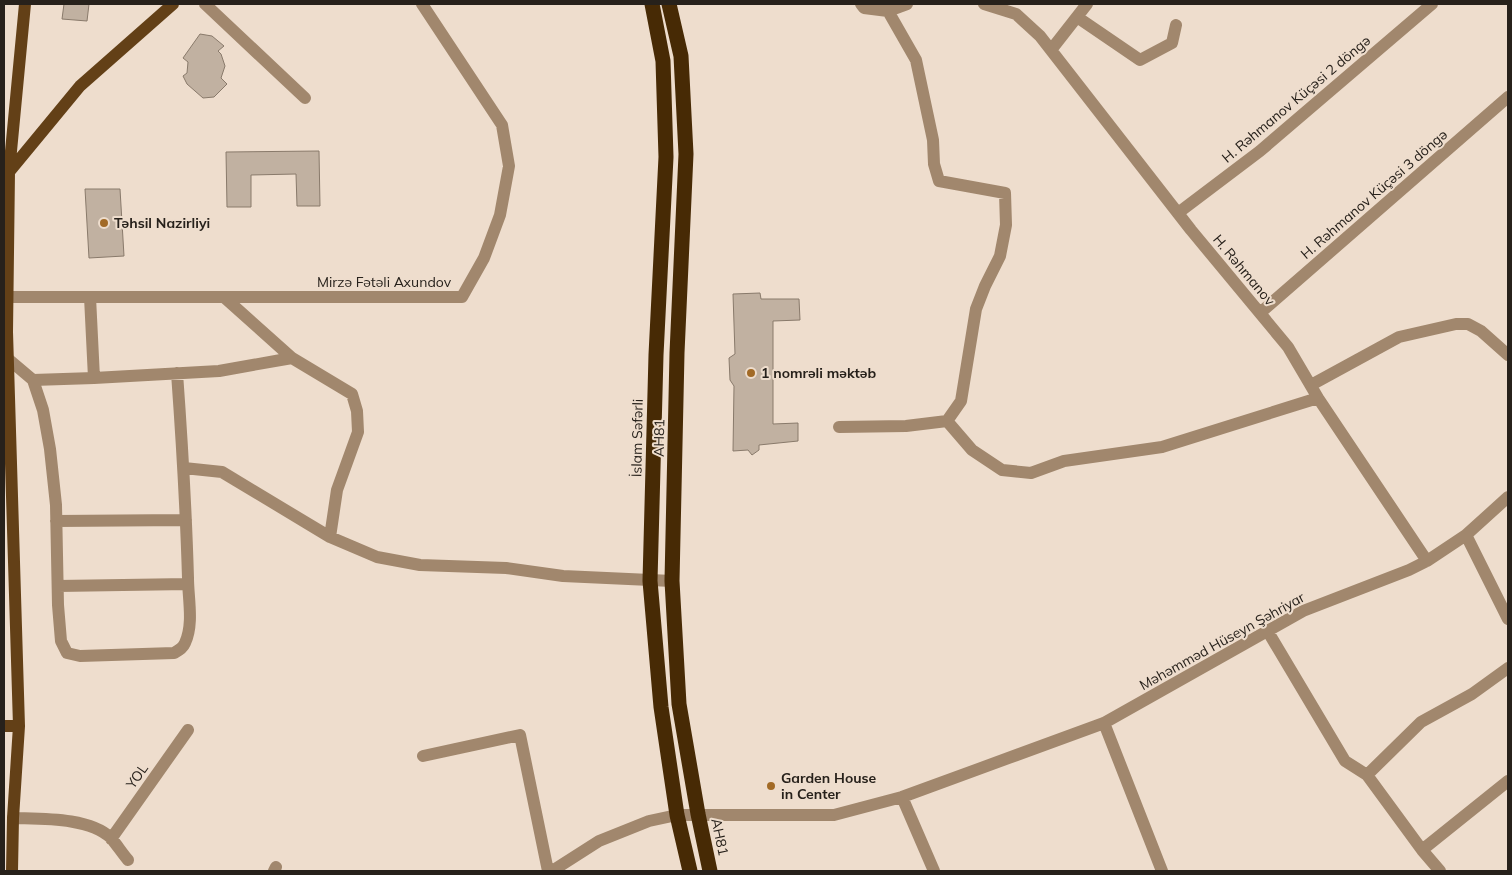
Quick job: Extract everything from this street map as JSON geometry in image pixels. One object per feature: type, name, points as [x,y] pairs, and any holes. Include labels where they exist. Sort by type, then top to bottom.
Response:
[{"type":"highway","name":"İslam Səfərli","points":[[654,4],[663,61],[666,157],[656,354],[650,581],[660,707],[677,815],[690,871]]},
{"type":"highway","name":"AH81","points":[[669,4],[681,56],[686,154],[677,353],[672,581],[679,704],[710,871]]},
{"type":"main road","points":[[12,871],[12,818],[19,726],[7,358],[6,229],[9,172],[25,4]]},
{"type":"main road","points":[[9,172],[80,86],[173,4]]},
{"type":"main road","points":[[4,726],[19,726]]},
{"type":"street","points":[[205,4],[305,98]]},
{"type":"street","name":"Mirzə Fətəli Axundov","points":[[8,297],[462,297],[484,258],[500,214],[509,166],[502,124],[422,4]]},
{"type":"street","points":[[861,4],[864,8],[888,11],[907,4]]},
{"type":"street","points":[[984,4],[1016,9]]},
{"type":"street","points":[[1051,50],[1087,4]]},
{"type":"street","name":"H. Rəhmanov Küçəsi 2 döngə","points":[[1178,213],[1260,151],[1432,4]]},
{"type":"street","name":"H. Rəhmanov","points":[[1016,9],[1040,36],[1178,213],[1288,347],[1318,398],[1427,561]]},
{"type":"street","points":[[839,427],[906,426],[947,421],[961,401],[976,309],[1000,256],[1006,225],[1005,193],[939,181],[934,164],[933,140],[916,60],[888,11]]},
{"type":"street","points":[[1077,18],[1140,60],[1172,43],[1176,26]]},
{"type":"street","name":"H. Rəhmanov Küçəsi 3 döngə","points":[[1260,313],[1508,97]]},
{"type":"street","points":[[90,297],[94,378]]},
{"type":"street","points":[[225,298],[292,358],[352,394],[357,411],[358,432],[337,490],[330,537]]},
{"type":"street","points":[[1310,385],[1399,337],[1456,324],[1468,324],[1481,331],[1508,355]]},
{"type":"street","points":[[7,358],[33,380],[43,410],[50,449],[56,521],[62,641],[67,653],[80,656],[174,653],[181,649],[185,642],[189,624],[188,584],[184,468],[177,373]]},
{"type":"street","points":[[33,380],[219,371],[292,358]]},
{"type":"street","points":[[947,421],[972,450],[1002,470],[1031,473],[1064,461],[1162,446],[1318,398]]},
{"type":"street","points":[[184,468],[222,472],[330,537],[377,557],[420,565],[506,568],[563,576],[672,581]]},
{"type":"street","name":"Məhəmməd Hüseyn Şəhriyar","points":[[552,871],[600,841],[649,821],[677,815],[698,814],[834,815],[902,797],[1104,723],[1303,611],[1427,561],[1466,535],[1508,497]]},
{"type":"street","points":[[56,521],[186,520]]},
{"type":"street","points":[[1466,535],[1508,619]]},
{"type":"street","points":[[58,586],[188,584]]},
{"type":"street","points":[[1267,630],[1345,761],[1367,776],[1440,871]]},
{"type":"street","points":[[1367,776],[1421,722],[1472,694],[1508,668]]},
{"type":"street","points":[[1104,723],[1162,871]]},
{"type":"street","name":"YOL","points":[[111,839],[188,730]]},
{"type":"street","points":[[423,756],[520,735],[548,871]]},
{"type":"street","points":[[1422,850],[1508,781]]},
{"type":"street","points":[[902,797],[934,871]]},
{"type":"street","points":[[12,818],[78,823],[92,827],[111,839],[128,860]]},
{"type":"building","points":[[64,4],[89,4],[87,21],[62,19]]},
{"type":"building","points":[[200,34],[212,36],[224,46],[218,51],[225,66],[221,78],[227,84],[214,97],[203,98],[187,84],[183,76],[187,73],[188,62],[183,58]]},
{"type":"building","points":[[319,151],[320,206],[297,206],[296,174],[251,175],[251,207],[227,207],[226,152]]},
{"type":"building","name":"Təhsil Nazirliyi","points":[[85,189],[120,189],[124,256],[89,258]]},
{"type":"building","name":"1 nomrəli məktəb","points":[[760,293],[761,299],[799,299],[800,320],[773,321],[773,424],[798,423],[798,441],[759,445],[759,450],[752,455],[748,450],[733,451],[734,386],[730,380],[729,358],[735,354],[733,294]]},
{"type":"place","name":"Təhsil Nazirliyi","points":[[104,223]]},
{"type":"place","name":"1 nomrəli məktəb","points":[[751,373]]},
{"type":"place","name":"Garden House in Center","points":[[771,786]]}]
